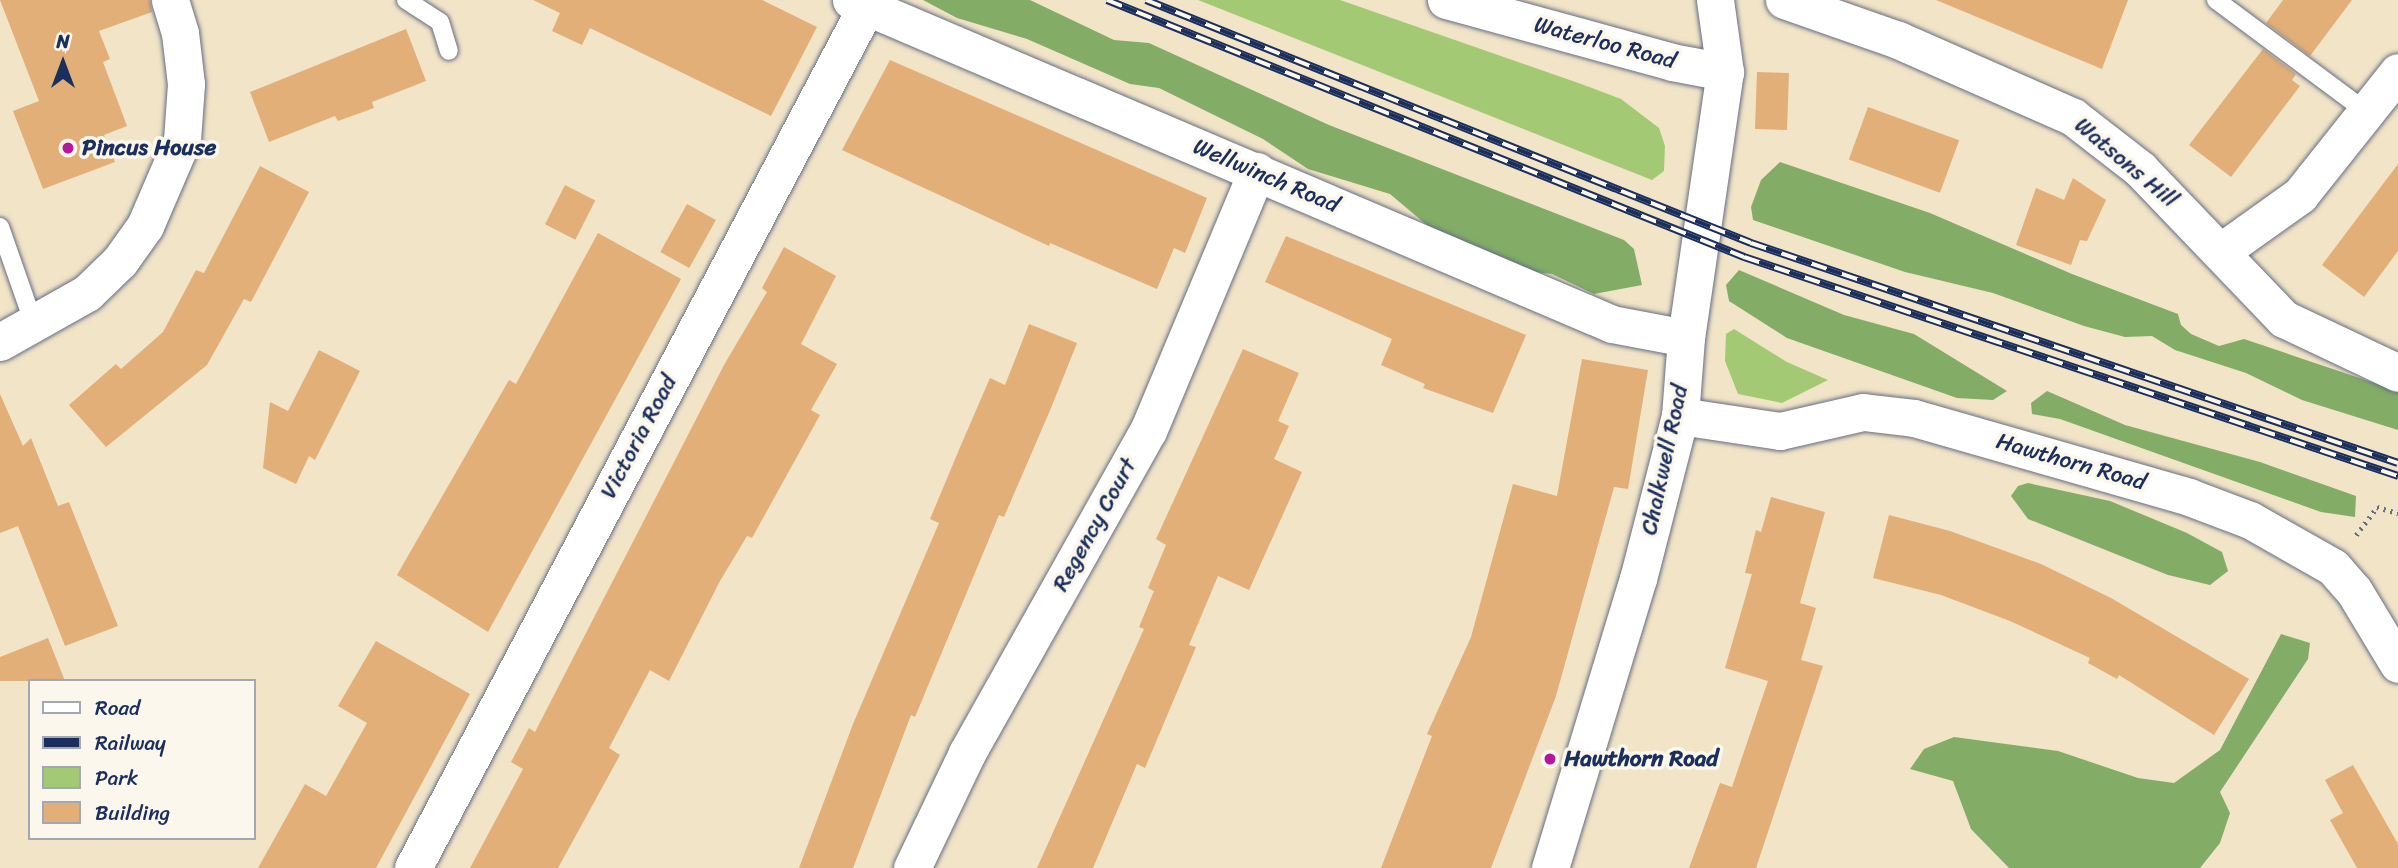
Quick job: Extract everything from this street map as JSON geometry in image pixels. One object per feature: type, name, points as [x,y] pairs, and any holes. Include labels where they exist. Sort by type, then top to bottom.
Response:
[{"type":"street","points":[[0,342],[87,293],[120,261],[145,226],[182,140],[186,84],[180,33],[170,0]]},
{"type":"street","name":"Waterloo Road","points":[[1446,0],[1672,62],[1725,72]]},
{"type":"street","name":"Chalkwell Road","points":[[1550,868],[1637,579],[1679,416],[1686,338],[1725,72],[1715,0]]},
{"type":"street","name":"Watsons Hill","points":[[1784,0],[1898,40],[2073,117],[2140,169],[2223,250],[2284,319],[2398,373]]},
{"type":"street","name":"Wellwinch Road","points":[[858,4],[1612,324],[1686,338]]},
{"type":"street","name":"Victoria Road","points":[[413,868],[858,4]]},
{"type":"street","points":[[2223,250],[2300,195],[2398,72]]},
{"type":"street","name":"Regency Court","points":[[912,868],[967,753],[1148,432],[1256,171]]},
{"type":"street","name":"Hawthorn Road","points":[[1679,416],[1780,432],[1863,412],[1914,418],[2189,496],[2250,520],[2333,567],[2354,591],[2398,664]]},
{"type":"lane","points":[[406,0],[440,22],[449,51]]},
{"type":"lane","points":[[2216,0],[2367,112]]},
{"type":"lane","points":[[0,227],[34,324]]},
{"type":"path","points":[[2377,507],[2398,513]]},
{"type":"green space","points":[[923,0],[1030,0],[1114,40],[1149,43],[1329,125],[1624,240],[1634,249],[1642,285],[1594,294],[1552,274],[1525,271],[1428,226],[1390,194],[1308,169],[1263,139],[1159,88],[1130,84],[1027,39],[957,18]]},
{"type":"green space","points":[[1198,0],[1340,0],[1584,85],[1621,99],[1659,128],[1665,146],[1664,171],[1652,180]]},
{"type":"green space","points":[[1780,162],[1930,213],[2072,274],[2178,314],[2181,325],[2191,334],[2219,346],[2244,339],[2398,391],[2398,430],[2302,400],[2246,373],[2175,350],[2152,336],[2125,337],[2084,326],[1993,293],[1905,272],[1753,220],[1751,207],[1761,180]]},
{"type":"green space","points":[[1739,270],[1844,315],[1914,334],[2007,391],[1993,400],[1957,398],[1787,338],[1729,301],[1726,285]]},
{"type":"green space","points":[[1734,329],[1787,362],[1828,380],[1782,403],[1738,394],[1725,361],[1726,334]]},
{"type":"green space","points":[[2047,391],[2125,425],[2260,462],[2356,496],[2355,517],[2321,512],[2060,419],[2032,414],[2031,403]]},
{"type":"green space","points":[[2028,483],[2110,501],[2187,533],[2222,552],[2228,571],[2210,585],[2168,575],[2028,519],[2011,496],[2018,486]]},
{"type":"green space","points":[[2281,634],[2310,643],[2308,659],[2220,792],[2230,813],[2220,843],[2200,868],[2009,868],[1971,829],[1953,781],[1910,769],[1924,749],[1954,737],[2058,751],[2138,778],[2174,783],[2220,750]]},
{"type":"building","points":[[0,0],[150,0],[152,12],[99,31],[110,59],[103,62],[127,126],[104,135],[115,162],[43,189],[13,111],[39,101]]},
{"type":"building","points":[[533,0],[762,0],[817,27],[771,116],[590,28],[582,45],[552,31],[560,13]]},
{"type":"building","points":[[1936,0],[2128,0],[2102,69]]},
{"type":"building","points":[[2283,0],[2352,0],[2310,56],[2266,23]]},
{"type":"building","points":[[406,29],[426,81],[372,102],[374,108],[338,121],[335,116],[269,142],[250,92]]},
{"type":"building","points":[[2263,49],[2296,74],[2292,80],[2300,86],[2231,177],[2189,145]]},
{"type":"building","points":[[890,60],[1207,198],[1185,253],[1174,248],[1157,289],[1050,243],[1049,246],[842,150]]},
{"type":"building","points":[[1757,72],[1789,73],[1787,130],[1755,129]]},
{"type":"building","points":[[1868,107],[1959,140],[1940,193],[1849,160]]},
{"type":"building","points":[[2398,164],[2398,251],[2364,297],[2322,265]]},
{"type":"building","points":[[260,166],[309,192],[251,302],[244,299],[207,365],[106,447],[69,405],[116,364],[121,369],[163,332],[196,270],[204,273]]},
{"type":"building","points":[[2073,178],[2106,200],[2087,241],[2080,240],[2071,265],[2016,245],[2036,188],[2064,200]]},
{"type":"building","points":[[565,185],[595,200],[575,240],[545,224]]},
{"type":"building","points":[[687,204],[716,220],[689,268],[660,252]]},
{"type":"building","points":[[598,233],[681,279],[488,632],[397,575],[509,380],[516,384]]},
{"type":"building","points":[[1286,236],[1526,335],[1493,413],[1423,388],[1425,384],[1381,365],[1392,339],[1265,282]]},
{"type":"building","points":[[784,247],[836,276],[801,344],[837,364],[811,410],[820,415],[752,538],[747,536],[720,581],[669,681],[650,670],[609,748],[620,755],[558,868],[470,868],[523,769],[511,762],[529,728],[535,732],[724,365],[767,292],[762,288]]},
{"type":"building","points":[[1029,324],[1077,343],[1051,408],[1004,517],[999,515],[915,717],[911,715],[853,868],[799,868],[853,724],[939,523],[930,519],[961,445],[990,378],[1005,385]]},
{"type":"building","points":[[1243,349],[1299,373],[1278,421],[1289,426],[1274,459],[1302,472],[1249,590],[1218,576],[1189,645],[1196,647],[1145,768],[1137,764],[1093,868],[1037,868],[1144,629],[1139,627],[1154,591],[1148,588],[1166,545],[1156,539]]},
{"type":"building","points":[[319,350],[360,371],[315,460],[309,456],[296,484],[263,468],[270,402],[288,411]]},
{"type":"building","points":[[1582,359],[1648,370],[1628,489],[1614,487],[1556,696],[1491,868],[1381,868],[1432,736],[1427,734],[1471,637],[1513,484],[1557,496]]},
{"type":"building","points":[[0,394],[23,446],[31,438],[58,506],[69,502],[118,626],[65,646],[18,526],[0,533]]},
{"type":"building","points":[[1771,497],[1825,512],[1800,603],[1816,608],[1801,660],[1823,666],[1756,868],[1689,868],[1720,783],[1732,787],[1768,681],[1725,668],[1752,574],[1745,573],[1756,530],[1761,532]]},
{"type":"building","points":[[1889,515],[1950,531],[2041,564],[2111,598],[2249,679],[2214,735],[2119,675],[2117,679],[2088,663],[2090,658],[2010,621],[1941,595],[1873,578]]},
{"type":"building","points":[[48,638],[64,679],[0,681],[0,657]]},
{"type":"building","points":[[376,641],[470,694],[376,868],[258,868],[305,784],[326,796],[367,723],[338,706]]},
{"type":"building","points":[[2353,765],[2398,844],[2398,868],[2357,868],[2330,820],[2343,813],[2325,780]]},
{"type":"railway","points":[[1107,0],[1744,257],[2398,476]]},
{"type":"railway","points":[[1146,0],[1751,243],[2398,463]]},
{"type":"place","name":"Pincus House","points":[[68,148]]},
{"type":"place","name":"Hawthorn Road","points":[[1550,759]]}]
